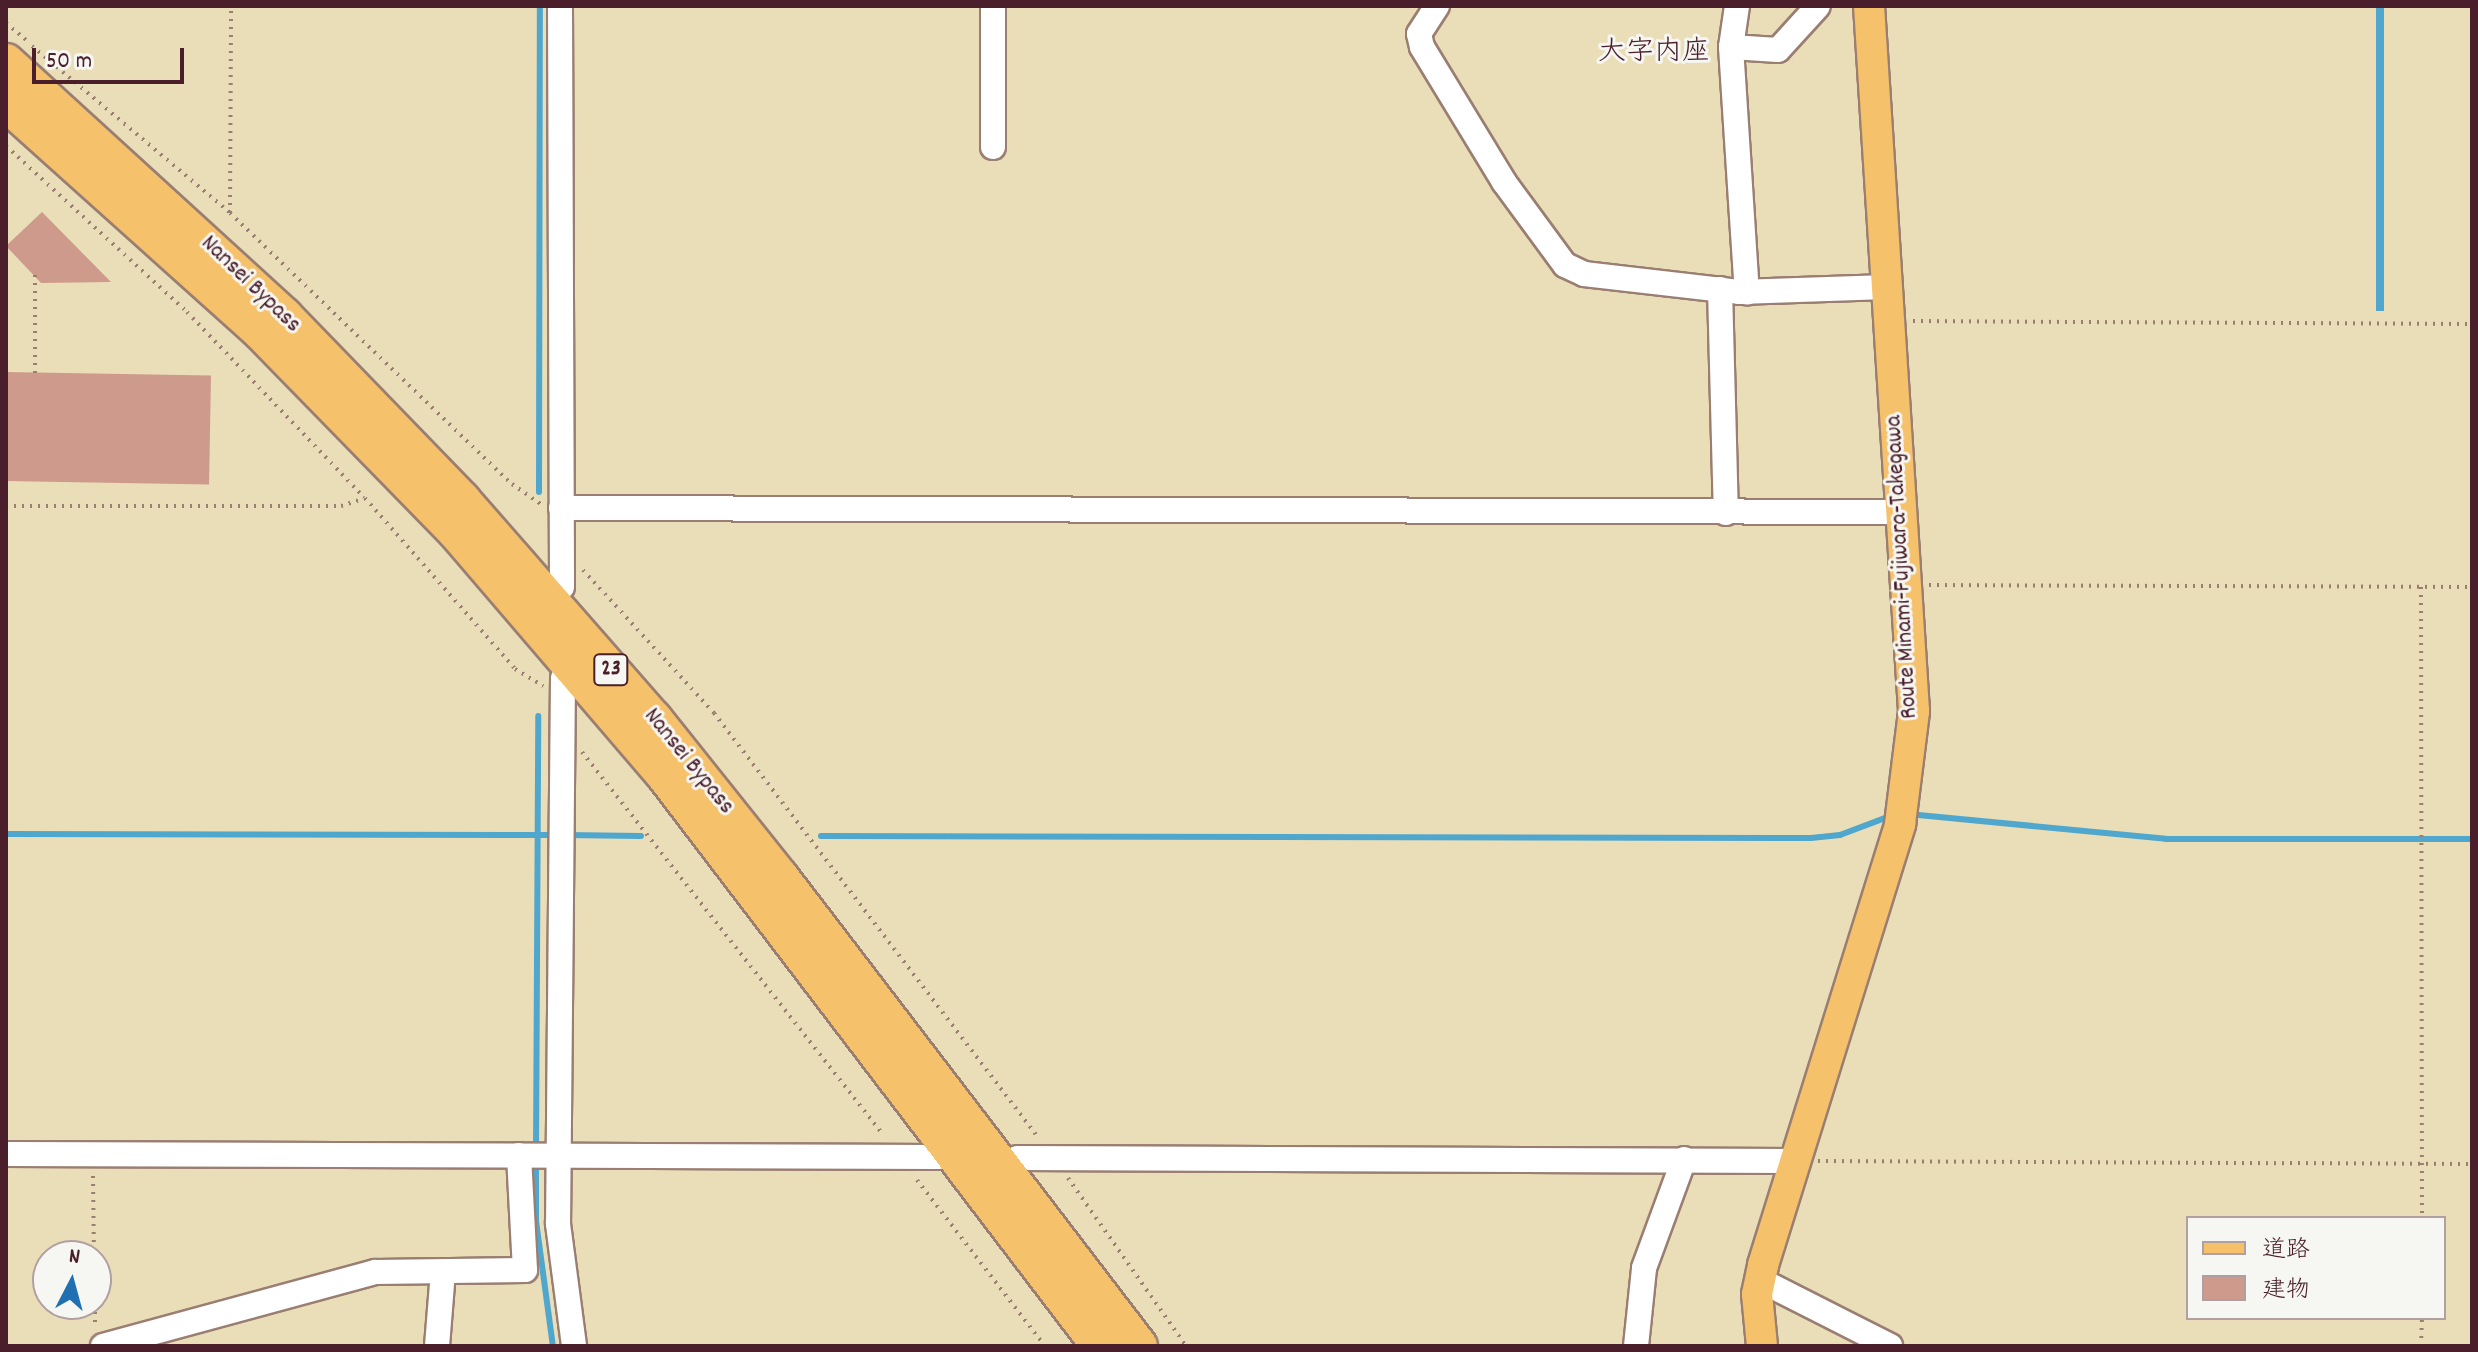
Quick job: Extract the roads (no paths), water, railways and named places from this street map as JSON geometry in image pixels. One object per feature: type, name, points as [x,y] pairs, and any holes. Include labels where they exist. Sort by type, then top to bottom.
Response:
[{"type":"highway","name":"Nansei Bypass","points":[[6,62],[284,316],[472,511],[654,719],[781,878],[1139,1346]]},
{"type":"highway","name":"Nansei Bypass","points":[[6,103],[260,331],[457,533],[672,784],[1100,1346]]},
{"type":"main road","name":"Route Minami-Fujiwara-Takegawa","points":[[1762,1346],[1760,1280],[1793,1161],[1901,815],[1914,711],[1869,6]]},
{"type":"street","points":[[560,6],[561,576]]},
{"type":"street","points":[[993,6],[993,147]]},
{"type":"street","points":[[1437,6],[1419,34],[1422,47],[1504,182],[1565,265],[1584,274],[1747,292],[1887,287]]},
{"type":"street","points":[[1737,6],[1731,47],[1747,292]]},
{"type":"street","points":[[1731,47],[1778,50],[1818,6]]},
{"type":"street","points":[[1720,289],[1726,513]]},
{"type":"street","points":[[561,508],[1900,512]]},
{"type":"street","points":[[103,1346],[375,1272],[525,1270],[539,1155],[560,835],[562,683]]},
{"type":"street","points":[[6,1154],[939,1157]]},
{"type":"street","points":[[539,1155],[558,1224],[574,1346]]},
{"type":"street","points":[[1017,1158],[1793,1161]]},
{"type":"street","points":[[1636,1346],[1644,1268],[1684,1159]]},
{"type":"street","points":[[437,1346],[443,1272]]},
{"type":"street","points":[[1760,1280],[1890,1346]]},
{"type":"water","points":[[2376,6],[2384,6],[2384,311],[2376,311]]},
{"type":"waterway","points":[[539,492],[540,6]]},
{"type":"waterway","points":[[536,1152],[538,716]]},
{"type":"waterway","points":[[1908,814],[2166,839],[2472,839]]},
{"type":"waterway","points":[[821,836],[1811,838],[1840,835],[1893,815]]},
{"type":"waterway","points":[[6,834],[554,835]]},
{"type":"waterway","points":[[566,835],[641,836]]},
{"type":"waterway","points":[[536,1163],[536,1221],[553,1346]]},
{"type":"district","name":"大字内座","points":[[1654,54]]}]
